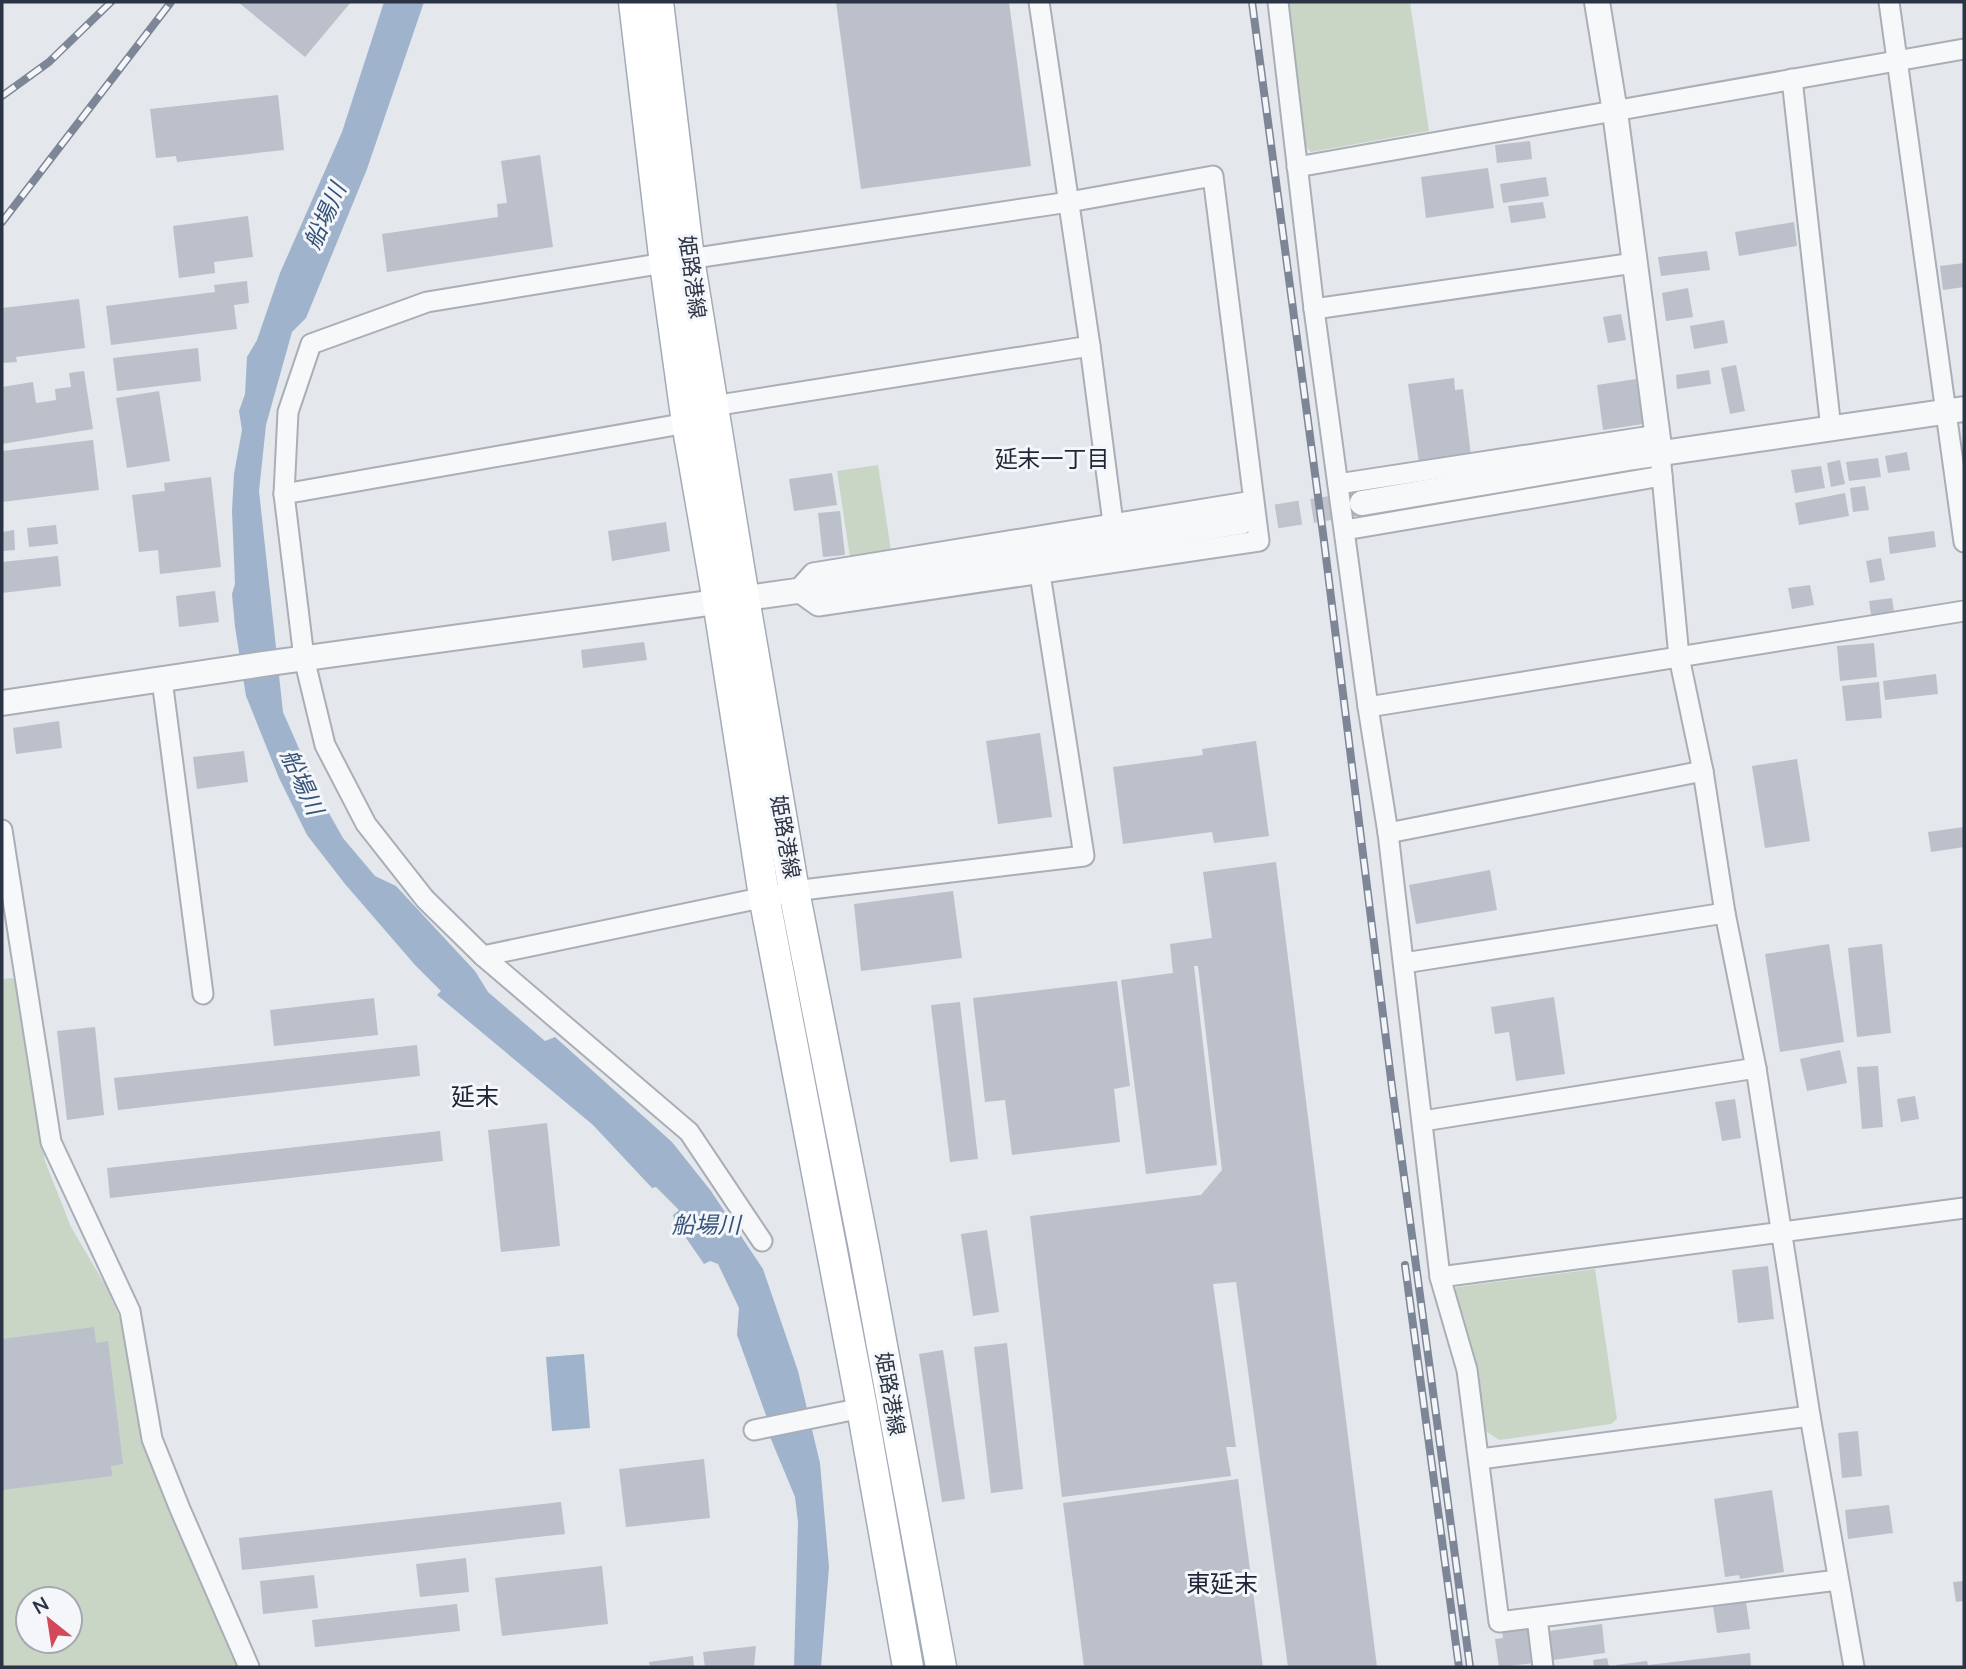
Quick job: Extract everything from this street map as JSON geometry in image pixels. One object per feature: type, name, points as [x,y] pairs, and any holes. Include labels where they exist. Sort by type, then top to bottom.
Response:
[{"type":"main road","name":"姫路港線","points":[[634,2],[677,261],[713,406],[764,896],[862,1408],[908,1667]]},
{"type":"main road","name":"姫路港線","points":[[658,2],[687,423],[731,599],[794,891],[864,1248],[941,1667]]},
{"type":"street","points":[[1039,2],[1090,346],[1113,523]]},
{"type":"street","points":[[1278,2],[1314,309],[1368,707],[1388,833],[1440,1277],[1467,1370],[1499,1622],[1838,1580]]},
{"type":"street","points":[[1597,2],[1615,112],[1660,455],[1679,657],[1703,771],[1725,913],[1756,1068],[1810,1416],[1854,1667]]},
{"type":"street","points":[[1889,2],[1955,411],[1964,542]]},
{"type":"street","points":[[1297,167],[1964,48]]},
{"type":"street","points":[[1791,79],[1831,429]]},
{"type":"street","points":[[762,1241],[689,1132],[483,956],[425,899],[366,824],[325,745],[304,658],[284,494],[288,412],[311,344],[427,302],[1069,202],[1213,176],[1247,511],[1259,541],[818,606],[797,591]]},
{"type":"street","points":[[1314,309],[1634,262]]},
{"type":"street","points":[[713,406],[1090,346]]},
{"type":"street","points":[[1362,503],[1955,411]]},
{"type":"street","points":[[284,494],[687,423]]},
{"type":"street","points":[[1338,484],[1660,455]]},
{"type":"street","points":[[1345,530],[1660,455]]},
{"type":"street","points":[[797,591],[813,573],[1113,523],[1247,511]]},
{"type":"street","points":[[2,703],[304,658],[797,591],[1247,511]]},
{"type":"street","points":[[483,956],[794,891],[1084,856],[1040,574]]},
{"type":"street","points":[[1368,707],[1964,611]]},
{"type":"street","points":[[162,680],[203,994]]},
{"type":"street","points":[[1388,833],[1703,771]]},
{"type":"street","points":[[2,830],[51,1142],[130,1311],[152,1438],[180,1510],[249,1667]]},
{"type":"street","points":[[1404,963],[1725,913]]},
{"type":"street","points":[[1423,1121],[1756,1068]]},
{"type":"street","points":[[1440,1277],[1964,1208]]},
{"type":"street","points":[[754,1430],[862,1408]]},
{"type":"street","points":[[1479,1458],[1810,1416]]},
{"type":"street","points":[[1537,1618],[1543,1667]]},
{"type":"green space","points":[[1287,2],[1410,2],[1429,131],[1311,152],[1302,143]]},
{"type":"green space","points":[[878,465],[891,551],[850,557],[837,471]]},
{"type":"green space","points":[[2,972],[3,979],[13,978],[18,986],[45,1161],[71,1227],[108,1290],[125,1331],[142,1438],[152,1469],[239,1667],[2,1667]]},
{"type":"green space","points":[[1595,1269],[1617,1419],[1611,1424],[1499,1440],[1486,1431],[1476,1365],[1453,1294],[1457,1287]]},
{"type":"water","name":"船場川","points":[[384,2],[424,2],[367,169],[306,318],[292,332],[266,425],[259,491],[283,712],[321,799],[343,838],[375,876],[396,886],[475,971],[488,992],[545,1041],[555,1037],[672,1142],[711,1191],[763,1269],[798,1371],[820,1463],[829,1567],[821,1667],[794,1667],[798,1522],[795,1497],[763,1420],[767,1418],[737,1335],[739,1308],[718,1264],[710,1261],[704,1264],[675,1222],[673,1215],[679,1210],[656,1187],[652,1188],[593,1125],[437,995],[441,991],[345,884],[307,835],[279,778],[246,696],[232,594],[235,584],[232,511],[234,474],[242,430],[239,411],[245,394],[247,357],[257,340],[280,273],[342,132]]},
{"type":"water","points":[[584,1354],[590,1428],[552,1431],[546,1357]]},
{"type":"building","points":[[238,2],[351,2],[305,57]]},
{"type":"building","points":[[836,2],[1009,2],[1031,166],[861,189]]},
{"type":"building","points":[[278,95],[284,150],[177,162],[176,156],[156,158],[150,109]]},
{"type":"building","points":[[1530,141],[1532,159],[1497,163],[1495,145]]},
{"type":"building","points":[[540,155],[553,247],[387,272],[382,234],[498,217],[497,204],[507,203],[501,161]]},
{"type":"building","points":[[1488,168],[1494,208],[1426,218],[1421,177]]},
{"type":"building","points":[[1546,177],[1549,196],[1503,203],[1500,184]]},
{"type":"building","points":[[1543,202],[1546,218],[1511,223],[1508,206]]},
{"type":"building","points":[[248,216],[253,257],[214,262],[215,273],[179,278],[173,226]]},
{"type":"building","points":[[1794,222],[1797,246],[1739,256],[1735,232]]},
{"type":"building","points":[[1707,251],[1710,270],[1661,276],[1658,257]]},
{"type":"building","points":[[1964,263],[1964,287],[1943,290],[1940,266]]},
{"type":"building","points":[[247,281],[249,303],[234,305],[237,329],[111,345],[106,306],[215,292],[214,285]]},
{"type":"building","points":[[1688,288],[1693,317],[1666,321],[1662,293]]},
{"type":"building","points":[[79,299],[85,348],[16,357],[17,362],[2,363],[2,308]]},
{"type":"building","points":[[1621,314],[1626,340],[1608,343],[1603,317]]},
{"type":"building","points":[[1724,320],[1728,343],[1694,349],[1690,326]]},
{"type":"building","points":[[198,348],[201,381],[117,391],[113,358]]},
{"type":"building","points":[[1736,365],[1745,411],[1730,414],[1721,368]]},
{"type":"building","points":[[1709,370],[1711,384],[1677,389],[1676,375]]},
{"type":"building","points":[[84,371],[93,429],[2,444],[2,387],[33,382],[36,403],[56,400],[55,389],[71,387],[69,373]]},
{"type":"building","points":[[1454,378],[1455,390],[1463,389],[1471,456],[1419,463],[1408,384]]},
{"type":"building","points":[[1636,379],[1643,424],[1603,430],[1597,385]]},
{"type":"building","points":[[159,391],[170,461],[127,468],[116,398]]},
{"type":"building","points":[[93,440],[99,490],[2,502],[2,451]]},
{"type":"building","points":[[1907,452],[1910,470],[1888,473],[1885,456]]},
{"type":"building","points":[[1878,458],[1881,477],[1849,481],[1846,462]]},
{"type":"building","points":[[1840,460],[1845,484],[1831,487],[1827,463]]},
{"type":"building","points":[[1821,466],[1825,488],[1795,493],[1791,470]]},
{"type":"building","points":[[832,473],[837,505],[794,511],[789,479]]},
{"type":"building","points":[[211,477],[221,567],[160,574],[158,550],[139,552],[132,495],[165,491],[164,483]]},
{"type":"building","points":[[1865,486],[1869,510],[1853,512],[1850,488]]},
{"type":"building","points":[[1845,493],[1849,516],[1799,525],[1795,503]]},
{"type":"building","points":[[840,511],[845,555],[823,557],[818,513]]},
{"type":"building","points":[[666,522],[670,551],[612,561],[608,531]]},
{"type":"building","points":[[56,525],[58,544],[29,547],[27,528]]},
{"type":"building","points":[[14,530],[15,550],[2,551],[2,532]]},
{"type":"building","points":[[1934,531],[1936,547],[1890,554],[1888,537]]},
{"type":"building","points":[[58,556],[61,586],[2,593],[2,562]]},
{"type":"building","points":[[1881,558],[1885,580],[1870,583],[1866,561]]},
{"type":"building","points":[[1810,585],[1814,605],[1792,609],[1788,588]]},
{"type":"building","points":[[215,591],[219,622],[179,627],[176,596]]},
{"type":"building","points":[[1892,598],[1894,612],[1871,615],[1869,601]]},
{"type":"building","points":[[644,642],[647,660],[583,668],[581,650]]},
{"type":"building","points":[[1874,643],[1877,677],[1840,681],[1837,646]]},
{"type":"building","points":[[1936,674],[1938,694],[1885,700],[1883,681]]},
{"type":"building","points":[[1879,682],[1882,718],[1846,721],[1842,686]]},
{"type":"building","points":[[59,721],[62,748],[16,754],[13,728]]},
{"type":"building","points":[[1040,733],[1052,817],[998,824],[986,741]]},
{"type":"building","points":[[1256,741],[1269,836],[1214,843],[1212,832],[1123,844],[1113,767],[1203,755],[1202,749]]},
{"type":"building","points":[[244,751],[248,782],[197,789],[193,757]]},
{"type":"building","points":[[1797,759],[1810,841],[1765,848],[1752,766]]},
{"type":"building","points":[[1964,827],[1964,847],[1931,852],[1928,832]]},
{"type":"building","points":[[1276,862],[1377,1667],[1288,1667],[1236,1282],[1213,1284],[1236,1447],[1226,1447],[1231,1476],[1062,1497],[1030,1216],[1201,1195],[1222,1170],[1198,966],[1194,966],[1217,1165],[1146,1174],[1121,980],[1173,973],[1170,944],[1212,938],[1203,872]]},
{"type":"building","points":[[1490,870],[1497,910],[1416,924],[1409,885]]},
{"type":"building","points":[[953,891],[962,958],[861,971],[854,904]]},
{"type":"building","points":[[1829,944],[1844,1042],[1780,1052],[1765,954]]},
{"type":"building","points":[[1882,944],[1891,1033],[1857,1037],[1848,948]]},
{"type":"building","points":[[1117,981],[1130,1086],[1114,1089],[1120,1142],[1012,1155],[1005,1100],[985,1102],[973,998]]},
{"type":"building","points":[[1554,997],[1565,1074],[1516,1081],[1509,1032],[1495,1034],[1491,1007]]},
{"type":"building","points":[[374,998],[378,1035],[274,1046],[270,1010]]},
{"type":"building","points":[[960,1002],[978,1159],[950,1162],[931,1005]]},
{"type":"building","points":[[95,1027],[104,1115],[67,1120],[57,1031]]},
{"type":"building","points":[[417,1045],[420,1076],[118,1110],[114,1078]]},
{"type":"building","points":[[1840,1050],[1847,1083],[1807,1091],[1800,1059]]},
{"type":"building","points":[[1878,1066],[1883,1127],[1862,1129],[1857,1067]]},
{"type":"building","points":[[1915,1096],[1919,1119],[1901,1122],[1897,1099]]},
{"type":"building","points":[[1735,1099],[1741,1138],[1722,1141],[1715,1102]]},
{"type":"building","points":[[547,1123],[560,1246],[501,1252],[488,1130]]},
{"type":"building","points":[[440,1131],[443,1161],[110,1198],[107,1168]]},
{"type":"building","points":[[987,1230],[999,1312],[973,1316],[961,1234]]},
{"type":"building","points":[[1768,1266],[1774,1319],[1738,1323],[1732,1270]]},
{"type":"building","points":[[94,1327],[96,1343],[108,1341],[123,1464],[111,1466],[112,1476],[2,1490],[2,1339]]},
{"type":"building","points":[[1007,1343],[1023,1489],[991,1493],[974,1347]]},
{"type":"building","points":[[943,1350],[965,1499],[942,1502],[919,1354]]},
{"type":"building","points":[[1858,1431],[1862,1476],[1842,1478],[1838,1433]]},
{"type":"building","points":[[704,1459],[710,1518],[626,1527],[619,1469]]},
{"type":"building","points":[[1238,1479],[1263,1667],[1084,1667],[1063,1503]]},
{"type":"building","points":[[1772,1490],[1784,1572],[1740,1579],[1739,1575],[1725,1577],[1714,1499]]},
{"type":"building","points":[[561,1502],[565,1534],[242,1570],[239,1538]]},
{"type":"building","points":[[1889,1505],[1893,1533],[1848,1539],[1845,1510]]},
{"type":"building","points":[[466,1558],[469,1592],[420,1597],[416,1564]]},
{"type":"building","points":[[602,1566],[608,1624],[502,1636],[495,1578]]},
{"type":"building","points":[[314,1575],[318,1608],[263,1614],[260,1581]]},
{"type":"building","points":[[1964,1581],[1964,1601],[1956,1602],[1953,1582]]},
{"type":"building","points":[[1746,1602],[1750,1629],[1717,1633],[1713,1606]]},
{"type":"building","points":[[457,1604],[460,1631],[315,1647],[312,1620]]},
{"type":"building","points":[[1602,1624],[1605,1653],[1553,1660],[1549,1631]]},
{"type":"building","points":[[1528,1628],[1535,1663],[1499,1667],[1495,1639],[1503,1638],[1502,1631]]},
{"type":"building","points":[[756,1646],[754,1667],[705,1667],[703,1652]]},
{"type":"building","points":[[1750,1653],[1751,1667],[1616,1665],[1647,1661],[1648,1665]]},
{"type":"building","points":[[693,1656],[694,1667],[650,1667],[649,1662]]},
{"type":"building","points":[[1607,1658],[1609,1667],[1594,1667],[1593,1660]]},
{"type":"tunnel","points":[[1241,522],[1362,503]]},
{"type":"railway","points":[[2,96],[49,62],[111,2]]},
{"type":"railway","points":[[2,222],[171,2]]},
{"type":"railway","points":[[1252,2],[1470,1667]]},
{"type":"railway","points":[[1405,1265],[1459,1667]]},
{"type":"district","name":"延末一丁目","points":[[1052,459]]},
{"type":"district","name":"延末","points":[[475,1097]]},
{"type":"district","name":"東延末","points":[[1222,1584]]}]
